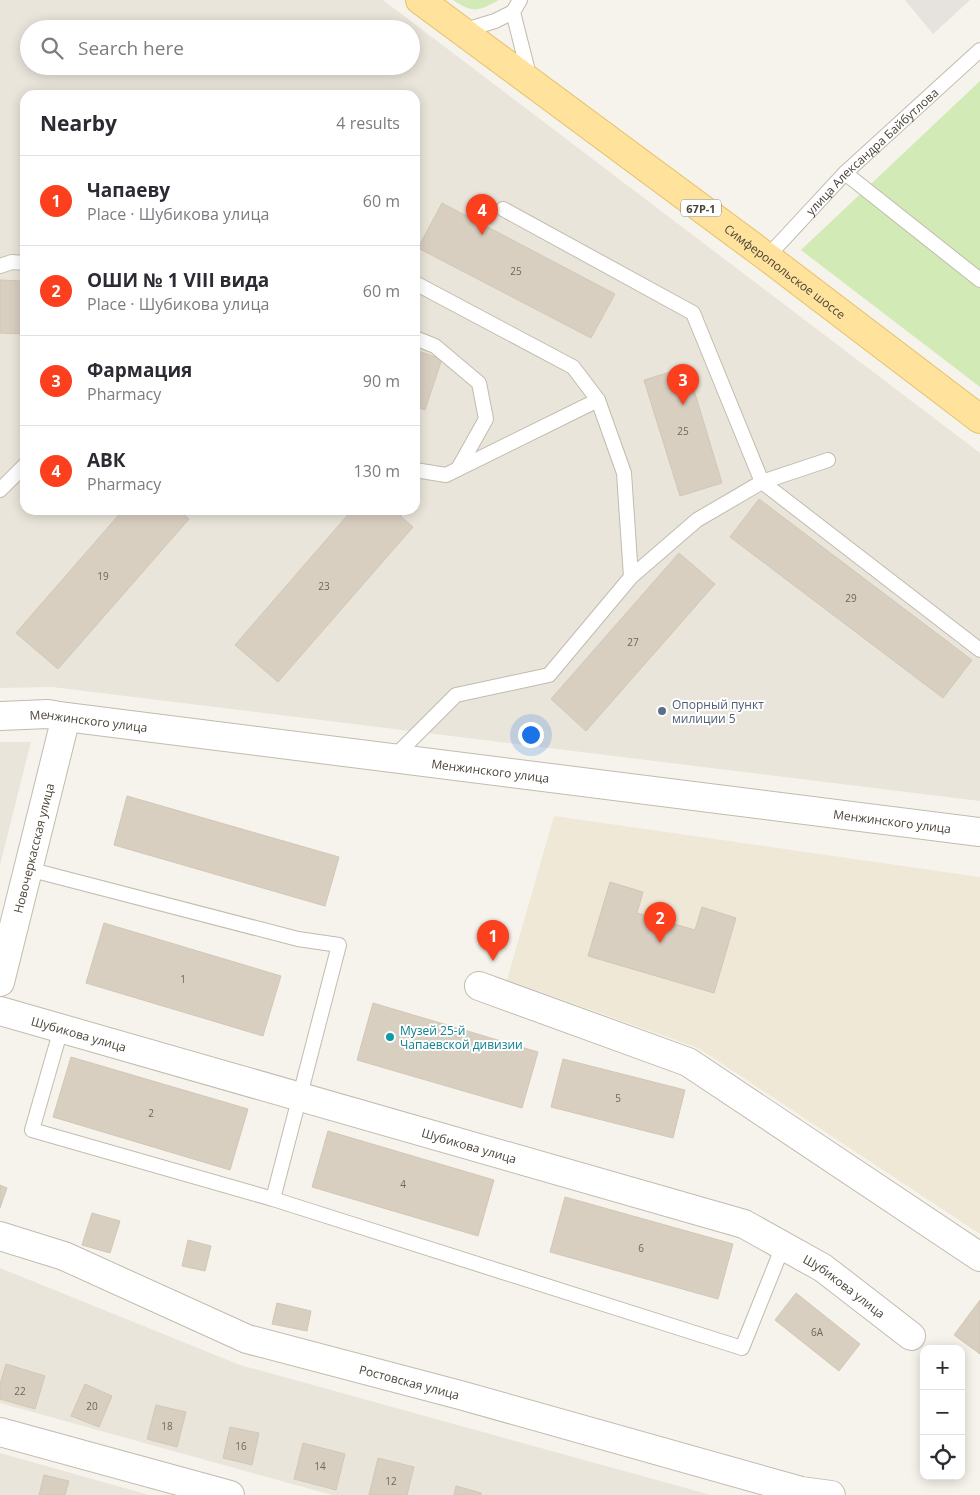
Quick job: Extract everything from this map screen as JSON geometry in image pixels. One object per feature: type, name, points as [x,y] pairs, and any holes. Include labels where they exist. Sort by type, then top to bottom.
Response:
[{"type":"main road","name":"Симферопольское шоссе","points":[[420,0],[767,257],[980,419]]},
{"type":"street","name":"Менжинского улица","points":[[0,716],[48,714],[66,716],[980,832]]},
{"type":"street","name":"Новочеркасская улица","points":[[0,982],[66,716]]},
{"type":"street","points":[[479,986],[688,1062],[980,1257]]},
{"type":"street","name":"Шубикова улица","points":[[0,1011],[744,1224],[823,1268],[911,1336]]},
{"type":"street","name":"Ростовская улица","points":[[0,1236],[64,1256],[247,1339],[460,1395],[801,1491],[831,1495]]},
{"type":"street","points":[[0,1432],[230,1495]]},
{"type":"lane","points":[[462,31],[495,21],[516,6],[531,82]]},
{"type":"lane","name":"улица Александра Байбутлова","points":[[767,257],[845,173],[980,50]]},
{"type":"lane","points":[[845,173],[980,280]]},
{"type":"lane","points":[[503,209],[693,313],[762,482],[980,650]]},
{"type":"lane","points":[[0,266],[12,262],[20,263]]},
{"type":"lane","points":[[420,286],[573,367],[598,400],[624,473],[632,577]]},
{"type":"lane","points":[[420,340],[435,346],[479,383],[486,419],[458,469]]},
{"type":"lane","points":[[420,471],[446,474],[598,400]]},
{"type":"lane","points":[[393,758],[456,695],[549,675],[632,577],[697,520],[762,482],[828,460]]},
{"type":"lane","points":[[0,490],[20,470]]},
{"type":"lane","points":[[28,869],[298,939],[339,945],[298,1096],[273,1200]]},
{"type":"lane","points":[[61,1028],[32,1130],[273,1200],[742,1348],[784,1246]]},
{"type":"shaded area","points":[[0,0],[383,0],[409,20],[20,20],[20,75],[420,75],[420,28],[980,453],[980,801],[52,687],[0,688]]},
{"type":"shaded area","points":[[905,0],[970,0],[933,34]]},
{"type":"shaded area","points":[[0,742],[31,742],[0,865]]},
{"type":"shaded area","points":[[554,816],[980,877],[980,1234],[698,1048],[507,980]]},
{"type":"shaded area","points":[[0,1268],[240,1365],[711,1495],[332,1495],[0,1403]]},
{"type":"shaded area","points":[[0,1453],[149,1495],[0,1495]]},
{"type":"green space","points":[[453,0],[499,0],[481,9],[471,9]]},
{"type":"green space","points":[[980,81],[980,387],[801,250]]},
{"type":"building","points":[[442,203],[615,294],[591,338],[420,249],[420,244]]},
{"type":"building","points":[[0,280],[20,281],[20,334],[0,333]]},
{"type":"building","points":[[420,352],[442,359],[425,410],[420,408]]},
{"type":"building","points":[[687,367],[722,483],[680,496],[644,380]]},
{"type":"building","points":[[759,499],[972,660],[943,698],[730,537]]},
{"type":"building","points":[[119,515],[185,515],[189,519],[58,669],[16,633]]},
{"type":"building","points":[[348,515],[400,515],[413,527],[278,682],[235,645]]},
{"type":"building","points":[[679,553],[715,584],[586,731],[551,699]]},
{"type":"building","points":[[127,796],[339,857],[325,906],[114,845]]},
{"type":"building","points":[[610,882],[643,892],[637,913],[695,930],[702,907],[736,918],[714,993],[588,956]]},
{"type":"building","points":[[104,923],[281,976],[263,1036],[86,983]]},
{"type":"building","points":[[373,1003],[538,1052],[522,1108],[357,1060]]},
{"type":"building","points":[[71,1057],[248,1109],[230,1170],[53,1117]]},
{"type":"building","points":[[563,1059],[685,1090],[673,1138],[551,1107]]},
{"type":"building","points":[[328,1131],[494,1180],[478,1236],[312,1187]]},
{"type":"building","points":[[0,1185],[7,1188],[0,1208]]},
{"type":"building","points":[[565,1197],[733,1244],[718,1299],[550,1252]]},
{"type":"building","points":[[92,1213],[120,1221],[110,1253],[82,1245]]},
{"type":"building","points":[[188,1240],[211,1246],[205,1271],[182,1266]]},
{"type":"building","points":[[796,1293],[860,1344],[839,1371],[775,1320]]},
{"type":"building","points":[[980,1300],[980,1354],[954,1335]]},
{"type":"building","points":[[277,1303],[311,1311],[307,1331],[272,1324]]},
{"type":"building","points":[[6,1364],[45,1376],[35,1409],[0,1399],[0,1384]]},
{"type":"building","points":[[85,1384],[112,1396],[99,1427],[71,1416]]},
{"type":"building","points":[[156,1405],[186,1412],[177,1447],[147,1439]]},
{"type":"building","points":[[230,1427],[259,1433],[252,1465],[223,1458]]},
{"type":"building","points":[[303,1443],[345,1454],[336,1490],[294,1479]]},
{"type":"building","points":[[378,1458],[414,1467],[407,1495],[369,1495]]},
{"type":"building","points":[[44,1475],[69,1481],[65,1495],[39,1495]]},
{"type":"building","points":[[456,1486],[481,1493],[481,1495],[454,1495]]},
{"type":"place","name":"АВК","points":[[482,235]]},
{"type":"place","name":"Фармация","points":[[683,405]]},
{"type":"place","name":"Опорный пункт милиции 5","points":[[662,711]]},
{"type":"place","name":"ОШИ № 1 VIII вида","points":[[660,943]]},
{"type":"place","name":"Чапаеву","points":[[493,961]]},
{"type":"place","name":"Музей 25-й Чапаевской дивизии","points":[[390,1037]]}]
